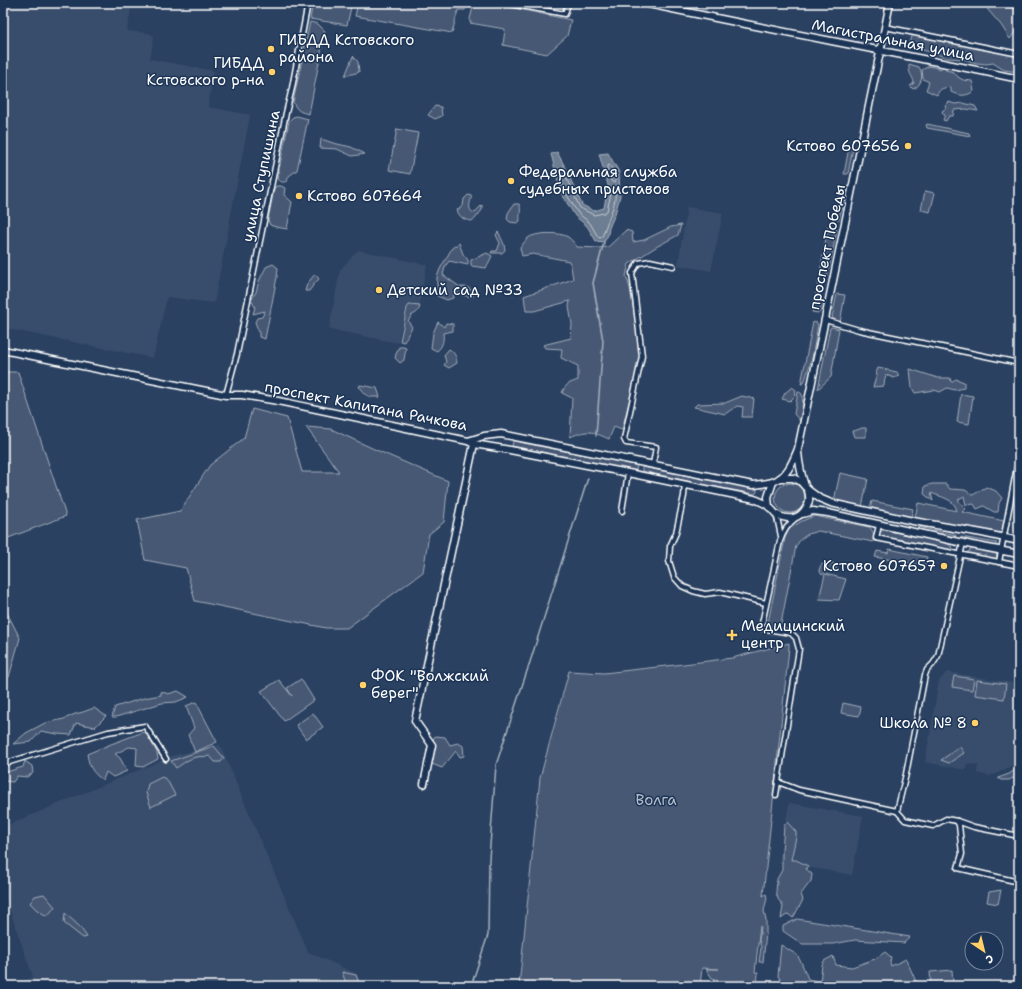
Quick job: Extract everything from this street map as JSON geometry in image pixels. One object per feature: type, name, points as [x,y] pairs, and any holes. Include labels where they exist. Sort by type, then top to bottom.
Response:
[{"type":"street","name":"улица Ступишина","points":[[226,395],[237,354],[308,3]]},
{"type":"street","points":[[506,3],[565,14],[568,3]]},
{"type":"street","name":"Магистральная улица","points":[[644,3],[1019,79]]},
{"type":"street","name":"проспект Победы","points":[[798,449],[847,219],[890,3]]},
{"type":"street","name":"Магистральная улица","points":[[885,27],[1019,54]]},
{"type":"street","points":[[653,464],[656,447],[626,443],[624,439],[642,356],[632,273],[638,263],[650,261],[673,266]]},
{"type":"street","points":[[825,320],[860,330],[1019,363]]},
{"type":"street","name":"проспект Капитана Рачкова","points":[[3,350],[226,395],[242,395],[278,401],[471,442],[484,436],[500,434],[753,485],[773,482]]},
{"type":"street","points":[[499,448],[498,440],[500,434]]},
{"type":"street","points":[[424,784],[432,745],[416,721],[471,442],[755,499],[769,507],[775,513],[788,518],[813,511],[828,513],[1019,554]]},
{"type":"street","points":[[769,507],[768,498],[773,482],[780,478],[788,469],[793,462],[798,449]]},
{"type":"street","points":[[776,795],[799,649],[796,638],[791,633],[761,628],[781,536],[791,522],[806,509],[809,502],[807,489],[801,474],[798,449]]},
{"type":"street","points":[[999,562],[1019,456]]},
{"type":"street","points":[[622,511],[628,473]]},
{"type":"street","points":[[780,478],[793,478],[800,481],[807,489],[819,498],[831,503],[913,521],[1019,541]]},
{"type":"street","points":[[685,484],[684,496],[676,532],[670,546],[668,561],[674,577],[682,586],[693,591],[705,594],[720,592],[766,603]]},
{"type":"street","points":[[828,513],[831,503]]},
{"type":"street","points":[[775,513],[781,536]]},
{"type":"street","points":[[879,524],[876,538],[1019,566]]},
{"type":"street","points":[[897,811],[906,774],[925,675],[938,656],[963,543]]},
{"type":"street","points":[[3,764],[108,732],[145,726],[166,759]]},
{"type":"street","points":[[778,782],[799,790],[897,811],[905,820],[933,826],[946,819],[974,827],[1019,836]]},
{"type":"street","points":[[958,822],[962,854],[958,868],[1019,882]]},
{"type":"shaded area","points":[[3,3],[132,3],[127,31],[148,33],[154,36],[150,59],[214,71],[208,107],[250,115],[214,303],[167,297],[153,358],[3,328]]},
{"type":"shaded area","points":[[687,207],[723,213],[711,271],[678,265]]},
{"type":"shaded area","name":"Детский сад №33","points":[[358,250],[427,265],[418,311],[405,310],[398,343],[329,329],[340,270]]},
{"type":"shaded area","name":"Школа № 8","points":[[947,672],[1019,684],[1019,762],[989,776],[977,773],[978,765],[967,764],[966,770],[925,762],[939,681]]},
{"type":"shaded area","points":[[220,745],[308,952],[357,974],[362,986],[11,986],[33,977],[3,891],[3,827],[175,755]]},
{"type":"shaded area","points":[[789,803],[863,816],[852,875],[779,862]]},
{"type":"green space","points":[[313,3],[352,3],[347,25],[310,19]]},
{"type":"green space","points":[[358,3],[467,3],[465,10],[458,10],[452,33],[355,16]]},
{"type":"green space","points":[[478,3],[490,3],[571,20],[567,36],[547,54],[503,45],[505,29],[470,23],[473,7]]},
{"type":"green space","points":[[671,3],[708,3],[706,10]]},
{"type":"green space","points":[[990,3],[997,3],[1019,10],[1019,31],[1015,32],[1010,39],[1001,25],[988,10],[987,6]]},
{"type":"green space","points":[[310,22],[318,24],[325,31],[309,114],[299,111],[293,102]]},
{"type":"green space","points":[[913,35],[1019,56],[1019,72],[1004,70],[993,63],[977,63],[963,59],[946,58],[935,53],[922,50],[909,42]]},
{"type":"green space","points":[[353,56],[358,62],[359,72],[345,76]]},
{"type":"green space","points":[[909,64],[919,67],[922,76],[920,83],[913,89],[910,86],[914,83],[909,70]]},
{"type":"green space","points":[[929,66],[954,72],[963,80],[972,81],[974,91],[965,95],[960,95],[951,92],[951,87],[942,89],[937,95],[926,90],[929,82],[923,79],[922,70]]},
{"type":"green space","points":[[949,102],[975,106],[978,111],[966,109],[954,110],[953,116],[949,116],[946,121],[943,120],[945,115],[942,111],[946,108],[945,106]]},
{"type":"green space","points":[[435,106],[441,107],[442,116],[435,119],[428,115]]},
{"type":"green space","points":[[297,116],[308,119],[297,170],[289,176],[287,181],[282,182],[277,179],[289,121],[293,117]]},
{"type":"green space","points":[[927,124],[969,133],[970,136],[927,128]]},
{"type":"green space","points":[[397,129],[418,133],[410,174],[389,170]]},
{"type":"green space","points":[[321,139],[351,147],[365,154],[352,156],[337,149],[320,148]]},
{"type":"green space","points":[[849,147],[853,148],[848,174],[844,174]]},
{"type":"green space","points":[[276,186],[285,188],[284,195],[292,202],[287,229],[270,225],[268,220],[274,189]]},
{"type":"green space","points":[[925,191],[935,193],[930,212],[921,210]]},
{"type":"green space","points":[[468,195],[472,196],[470,201],[470,210],[472,212],[474,213],[482,205],[482,210],[475,219],[471,221],[462,218],[457,210],[463,206],[464,199]]},
{"type":"green space","points":[[841,195],[844,196],[839,220],[837,220],[836,211],[838,197]]},
{"type":"green space","points":[[514,204],[519,204],[520,208],[520,221],[517,223],[510,222],[507,219],[508,213]]},
{"type":"green space","points":[[681,225],[678,235],[629,264],[626,276],[630,288],[641,354],[622,430],[614,427],[609,439],[590,432],[570,437],[572,398],[562,393],[566,386],[578,380],[578,366],[561,358],[562,349],[545,348],[543,345],[571,338],[572,324],[569,307],[570,301],[534,311],[526,311],[524,296],[573,279],[571,266],[569,261],[533,254],[522,256],[520,248],[528,238],[548,233],[564,235],[568,237],[577,247],[608,247],[626,230],[632,232],[633,242],[644,240],[671,227]]},
{"type":"green space","points":[[828,227],[837,230],[827,277],[822,276],[820,273]]},
{"type":"green space","points":[[498,232],[504,244],[505,250],[502,253],[491,253],[492,251],[497,251],[500,243],[496,235]]},
{"type":"green space","points":[[459,243],[463,254],[468,260],[468,265],[449,261],[445,267],[443,275],[460,287],[467,287],[474,292],[474,295],[472,297],[455,292],[453,298],[447,300],[437,296],[437,277],[452,248]]},
{"type":"green space","points":[[487,253],[492,256],[486,268],[471,266],[471,260]]},
{"type":"green space","points":[[273,264],[278,268],[265,339],[259,337],[259,332],[255,322],[257,318],[262,317],[265,311],[253,314],[255,307],[251,300],[256,292],[259,281],[266,267]]},
{"type":"green space","points":[[315,274],[319,279],[309,291],[305,291],[307,284]]},
{"type":"green space","points":[[819,279],[821,280],[817,301],[822,302],[820,312],[818,313],[812,312]]},
{"type":"green space","points":[[837,294],[845,295],[840,323],[832,317]]},
{"type":"green space","points":[[409,305],[420,306],[419,310],[412,315],[408,321],[412,327],[404,342],[400,341],[407,308]]},
{"type":"green space","points":[[438,322],[444,327],[446,323],[453,324],[453,331],[443,333],[443,343],[437,351],[431,348],[433,333]]},
{"type":"green space","points":[[813,322],[817,323],[818,325],[812,358],[805,380],[801,384]]},
{"type":"green space","points":[[832,327],[839,329],[831,377],[818,389],[830,328]]},
{"type":"green space","points":[[399,347],[406,348],[404,360],[400,363],[395,358]]},
{"type":"green space","points":[[449,349],[455,355],[457,363],[449,368],[444,365],[446,362],[444,355]]},
{"type":"green space","points":[[878,368],[897,372],[899,376],[894,378],[886,375],[884,386],[873,387]]},
{"type":"green space","points":[[910,369],[938,378],[950,378],[951,382],[956,379],[964,382],[964,388],[955,390],[947,388],[940,392],[934,390],[915,393],[912,388]]},
{"type":"green space","points":[[3,372],[18,372],[66,516],[3,540]]},
{"type":"green space","points":[[360,385],[377,388],[380,397],[370,397],[363,393],[362,389],[359,387]]},
{"type":"green space","points":[[792,387],[796,390],[795,396],[790,401],[782,399],[785,393]]},
{"type":"green space","points":[[798,392],[801,393],[803,398],[800,421],[794,414]]},
{"type":"green space","points":[[961,394],[973,396],[969,424],[957,422]]},
{"type":"green space","points":[[742,396],[754,399],[752,417],[742,417],[743,407],[737,406],[725,414],[694,407],[697,404],[725,403]]},
{"type":"green space","points":[[252,409],[287,418],[302,472],[339,472],[306,427],[331,429],[448,481],[444,522],[429,534],[423,572],[347,628],[326,628],[195,601],[186,568],[145,560],[137,520],[180,511],[210,465],[244,438]]},
{"type":"green space","points":[[866,428],[866,437],[854,437],[852,431]]},
{"type":"green space","points":[[513,441],[637,465],[636,471],[512,446]]},
{"type":"green space","points":[[642,467],[757,489],[757,492],[755,494],[711,486],[642,471]]},
{"type":"green space","points":[[840,473],[868,479],[862,507],[834,501]]},
{"type":"green space","points":[[790,483],[796,484],[804,492],[804,504],[796,512],[790,513],[784,512],[776,504],[775,498],[776,492],[784,484]]},
{"type":"green space","points":[[932,484],[946,484],[950,489],[965,490],[973,495],[986,487],[996,491],[1002,498],[999,503],[998,512],[994,512],[984,506],[977,509],[974,504],[966,505],[964,496],[958,500],[966,509],[962,512],[1004,521],[1001,535],[915,518],[918,503],[957,511],[956,507],[951,501],[931,493],[933,501],[924,494],[925,486]]},
{"type":"green space","points":[[872,501],[913,509],[911,518],[870,509]]},
{"type":"green space","points":[[814,516],[869,527],[872,530],[874,538],[873,542],[818,531],[808,534],[801,539],[796,546],[781,624],[778,628],[769,626],[768,623],[785,538],[789,529]]},
{"type":"green space","points":[[918,527],[956,535],[955,538],[919,530]]},
{"type":"green space","points":[[883,530],[946,542],[955,552],[878,537],[879,533]]},
{"type":"green space","points":[[961,537],[997,543],[995,546],[961,539]]},
{"type":"green space","points":[[889,549],[927,557],[925,566],[875,557],[877,551],[888,553]]},
{"type":"green space","points":[[972,549],[996,553],[997,557],[994,560],[965,554]]},
{"type":"green space","points":[[833,563],[837,569],[832,571],[828,570],[822,575],[819,570],[821,565]]},
{"type":"green space","points":[[825,574],[846,579],[839,600],[819,599]]},
{"type":"green space","points":[[3,605],[20,638],[9,677],[3,682]]},
{"type":"green space","name":"Волга","points":[[789,643],[763,896],[766,894],[767,898],[764,911],[766,933],[763,962],[759,962],[761,947],[759,940],[760,926],[755,972],[758,973],[757,986],[729,986],[727,983],[712,978],[706,969],[719,969],[702,968],[700,986],[519,986],[540,778],[569,671],[604,673],[732,658]]},
{"type":"green space","points":[[954,676],[974,679],[972,690],[952,687]]},
{"type":"green space","points":[[301,679],[314,700],[284,721],[261,691],[279,680],[292,696],[287,688]]},
{"type":"green space","points":[[977,680],[1006,684],[1004,699],[975,695]]},
{"type":"green space","points":[[161,691],[168,694],[178,691],[188,697],[176,702],[162,703],[112,717],[115,707],[144,698],[161,695]]},
{"type":"green space","points":[[196,702],[217,742],[195,752],[188,735],[194,728],[186,706]]},
{"type":"green space","points":[[843,703],[861,707],[859,716],[841,713]]},
{"type":"green space","points":[[94,708],[106,716],[95,727],[76,723],[71,735],[41,731],[31,742],[13,744],[26,733],[45,723],[64,719]]},
{"type":"green space","points":[[313,713],[323,727],[306,739],[296,725]]},
{"type":"green space","points":[[146,731],[157,753],[158,759],[143,767],[136,766],[137,748],[129,747],[115,754],[120,758],[127,771],[113,777],[106,772],[103,780],[94,772],[90,766],[87,754]]},
{"type":"green space","points":[[435,736],[445,737],[450,745],[458,743],[463,746],[464,756],[460,757],[456,751],[442,768],[432,764],[429,751],[435,748],[430,745]]},
{"type":"green space","points":[[214,746],[224,758],[221,762],[215,762],[210,756],[199,757],[189,760],[176,768],[171,761]]},
{"type":"green space","points":[[960,747],[964,753],[949,763],[941,760]]},
{"type":"green space","points":[[25,761],[32,766],[33,773],[27,777],[17,776],[13,782],[3,781],[3,773],[23,767]]},
{"type":"green space","points":[[1015,770],[1019,770],[1019,781],[1013,778],[1009,780],[1001,780],[998,778],[1009,774]]},
{"type":"green space","points":[[162,777],[167,780],[175,795],[151,807],[146,793],[148,784]]},
{"type":"green space","points":[[787,822],[796,832],[791,860],[796,860],[808,866],[806,869],[812,874],[811,881],[801,894],[803,900],[793,918],[788,914],[781,919],[783,906],[778,899],[776,892],[777,879],[782,870],[784,826]]},
{"type":"green space","points":[[1001,890],[998,904],[987,902],[989,892]]},
{"type":"green space","points":[[44,894],[55,907],[47,916],[37,910],[30,903],[35,896]]},
{"type":"green space","points":[[65,913],[80,927],[87,937],[83,938],[64,923]]},
{"type":"green space","points":[[797,919],[910,937],[904,943],[855,940],[833,944],[802,944],[783,931],[783,926]]},
{"type":"green space","points":[[781,945],[797,955],[808,979],[820,982],[822,965],[824,961],[833,956],[836,965],[852,967],[875,959],[885,952],[891,957],[891,966],[906,959],[918,986],[802,986],[781,981],[778,976]]},
{"type":"green space","points":[[952,970],[953,984],[931,986],[930,972]]},
{"type":"green space","points":[[342,972],[356,975],[360,986],[347,986]]},
{"type":"water","points":[[557,152],[582,205],[594,211],[604,208],[608,185],[599,154],[608,153],[619,172],[620,196],[608,235],[604,242],[596,241],[587,226],[575,216],[561,193],[551,154]]},
{"type":"waterway","points":[[596,436],[603,341],[593,283],[604,242]]},
{"type":"waterway","points":[[471,986],[488,935],[489,859],[496,765],[588,478]]},
{"type":"place","name":"ГИБДД Кстовского района","points":[[271,49]]},
{"type":"place","name":"ГИБДД Кстовского р-на","points":[[272,72]]},
{"type":"place","name":"Кстово 607656","points":[[908,146]]},
{"type":"place","name":"Федеральная служба судебных приставов","points":[[511,181]]},
{"type":"place","name":"Кстово 607664","points":[[299,196]]},
{"type":"place","name":"Детский сад №33","points":[[379,290]]},
{"type":"place","name":"Кстово 607657","points":[[944,566]]},
{"type":"place","name":"Медицинский центр","points":[[732,635]]},
{"type":"place","name":"ФОК \"Волжский берег\"","points":[[363,685]]},
{"type":"place","name":"Школа № 8","points":[[975,723]]}]
